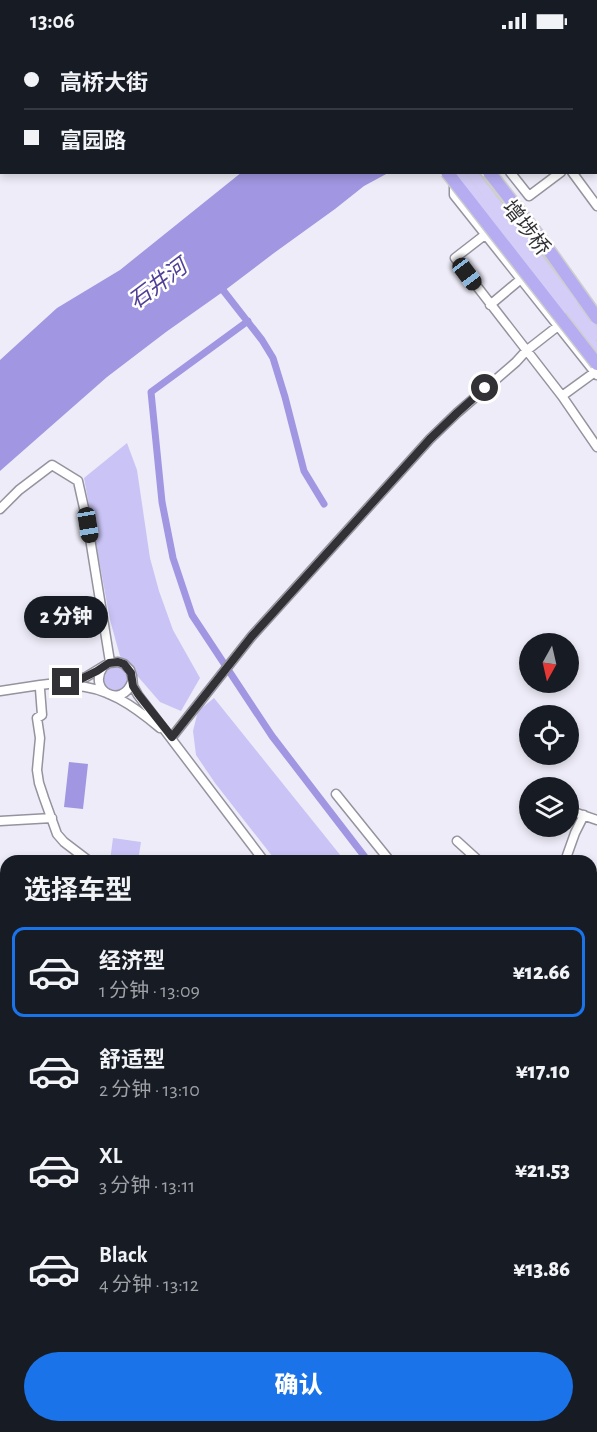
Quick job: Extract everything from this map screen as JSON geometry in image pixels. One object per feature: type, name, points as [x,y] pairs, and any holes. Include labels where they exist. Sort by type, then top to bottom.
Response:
[{"type":"highway","points":[[449,174],[596,370]]},
{"type":"highway","points":[[496,174],[597,318]]},
{"type":"main road","name":"增埗桥","points":[[460,174],[568,306]]},
{"type":"main road","name":"增埗桥","points":[[473,174],[568,306]]},
{"type":"main road","points":[[568,306],[597,335]]},
{"type":"main road","points":[[568,306],[597,350]]},
{"type":"street","points":[[343,42],[350,42]]},
{"type":"street","points":[[469,174],[454,186],[454,195],[596,370],[562,396]]},
{"type":"street","points":[[496,174],[597,310]]},
{"type":"street","points":[[512,174],[529,196],[558,174]]},
{"type":"street","points":[[573,174],[597,206]]},
{"type":"street","points":[[519,203],[505,202],[495,208],[488,219],[486,234],[455,258],[595,441]]},
{"type":"street","points":[[495,246],[531,219]]},
{"type":"street","points":[[490,305],[521,279]]},
{"type":"street","points":[[172,737],[265,622],[430,439],[526,351],[558,326]]},
{"type":"street","points":[[0,509],[19,490],[52,465],[78,481],[88,525],[107,664],[99,675],[101,688],[137,709],[172,737]]},
{"type":"street","points":[[0,691],[74,681],[86,677],[107,664],[118,662],[126,665],[138,694],[260,855]]},
{"type":"street","points":[[0,696],[40,689],[80,686],[117,696],[128,690],[132,682]]},
{"type":"street","points":[[40,689],[42,716],[37,718],[40,738],[37,770],[39,783],[57,834],[81,855]]},
{"type":"street","points":[[336,794],[385,855]]},
{"type":"street","points":[[579,813],[597,820]]},
{"type":"street","points":[[567,855],[584,815]]},
{"type":"street","points":[[0,821],[52,818]]},
{"type":"street","points":[[457,841],[472,855]]},
{"type":"shaded area","points":[[127,443],[137,470],[150,558],[159,591],[173,630],[200,678],[181,711],[160,702],[120,656],[110,620],[84,478]]},
{"type":"shaded area","points":[[115,667],[120,668],[126,674],[126,684],[120,690],[115,691],[110,690],[104,684],[103,679],[104,674],[110,668]]},
{"type":"shaded area","points":[[214,698],[340,855],[271,855],[196,755],[193,731],[198,711]]},
{"type":"shaded area","points":[[113,838],[141,842],[139,855],[111,855]]},
{"type":"water","name":"石井河","points":[[240,174],[386,174],[364,186],[107,377],[0,471],[0,360],[57,308],[120,270]]},
{"type":"water","points":[[69,762],[88,764],[83,809],[64,807]]},
{"type":"waterway","points":[[219,285],[262,340],[273,358],[304,471],[324,504]]},
{"type":"waterway","points":[[248,321],[151,392],[162,502],[173,558],[192,615],[272,736],[363,855]]},
{"type":"route","points":[[66,682],[81,679],[109,663],[124,664],[132,675],[133,686],[138,694],[172,737],[252,636],[430,439],[485,388]]}]
